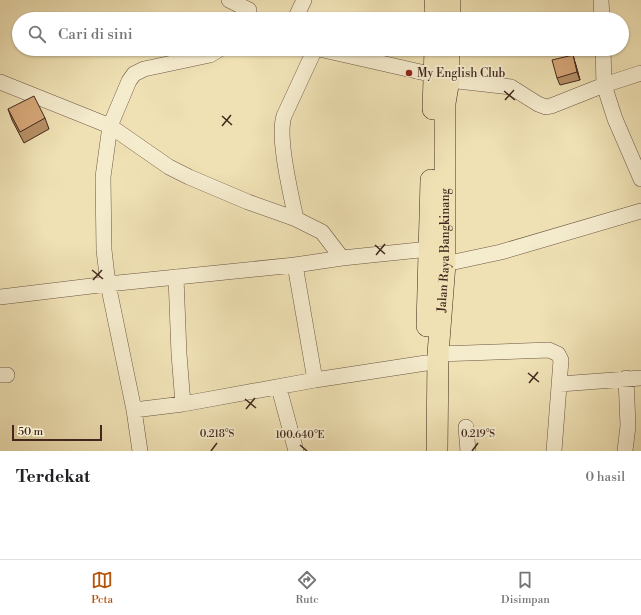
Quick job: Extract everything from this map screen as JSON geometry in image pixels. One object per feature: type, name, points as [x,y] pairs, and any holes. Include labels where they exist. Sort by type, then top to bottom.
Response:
[{"type":"highway","points":[[435,0],[436,12]]},
{"type":"highway","points":[[450,0],[450,12]]},
{"type":"highway","name":"Jalan Raya Bangkinang","points":[[425,451],[432,358],[445,264],[445,102],[436,56]]},
{"type":"highway","name":"Jalan Raya Bangkinang","points":[[437,451],[432,358],[429,249],[441,77],[447,56]]},
{"type":"street","points":[[229,0],[250,10]]},
{"type":"street","points":[[298,12],[304,0]]},
{"type":"street","points":[[601,0],[602,12]]},
{"type":"street","points":[[140,451],[134,410],[108,284],[104,250],[103,177],[110,126],[128,81],[134,74],[144,69],[205,56]]},
{"type":"street","points":[[296,219],[286,164],[282,122],[311,56]]},
{"type":"street","points":[[350,56],[441,77],[511,87],[538,104],[546,107],[641,73]]},
{"type":"street","points":[[603,56],[604,85],[615,119],[641,179]]},
{"type":"street","points":[[0,82],[110,126],[169,167],[189,178],[248,202],[296,219],[322,232],[342,258]]},
{"type":"street","points":[[445,264],[501,252],[641,211]]},
{"type":"street","points":[[0,297],[429,249]]},
{"type":"street","points":[[295,265],[315,380]]},
{"type":"street","points":[[176,277],[179,354],[183,404]]},
{"type":"street","points":[[134,410],[183,404],[279,388],[432,358],[549,350],[558,354],[561,360],[554,451]]},
{"type":"street","points":[[625,451],[628,426],[626,378]]},
{"type":"street","points":[[560,384],[641,378]]},
{"type":"street","points":[[279,388],[296,451]]},
{"type":"street","points":[[466,427],[468,451]]},
{"type":"building","points":[[573,56],[577,72],[557,78],[552,60]]},
{"type":"building","points":[[34,96],[45,118],[20,132],[8,109]]},
{"type":"place","name":"My English Club","points":[[409,73]]}]
